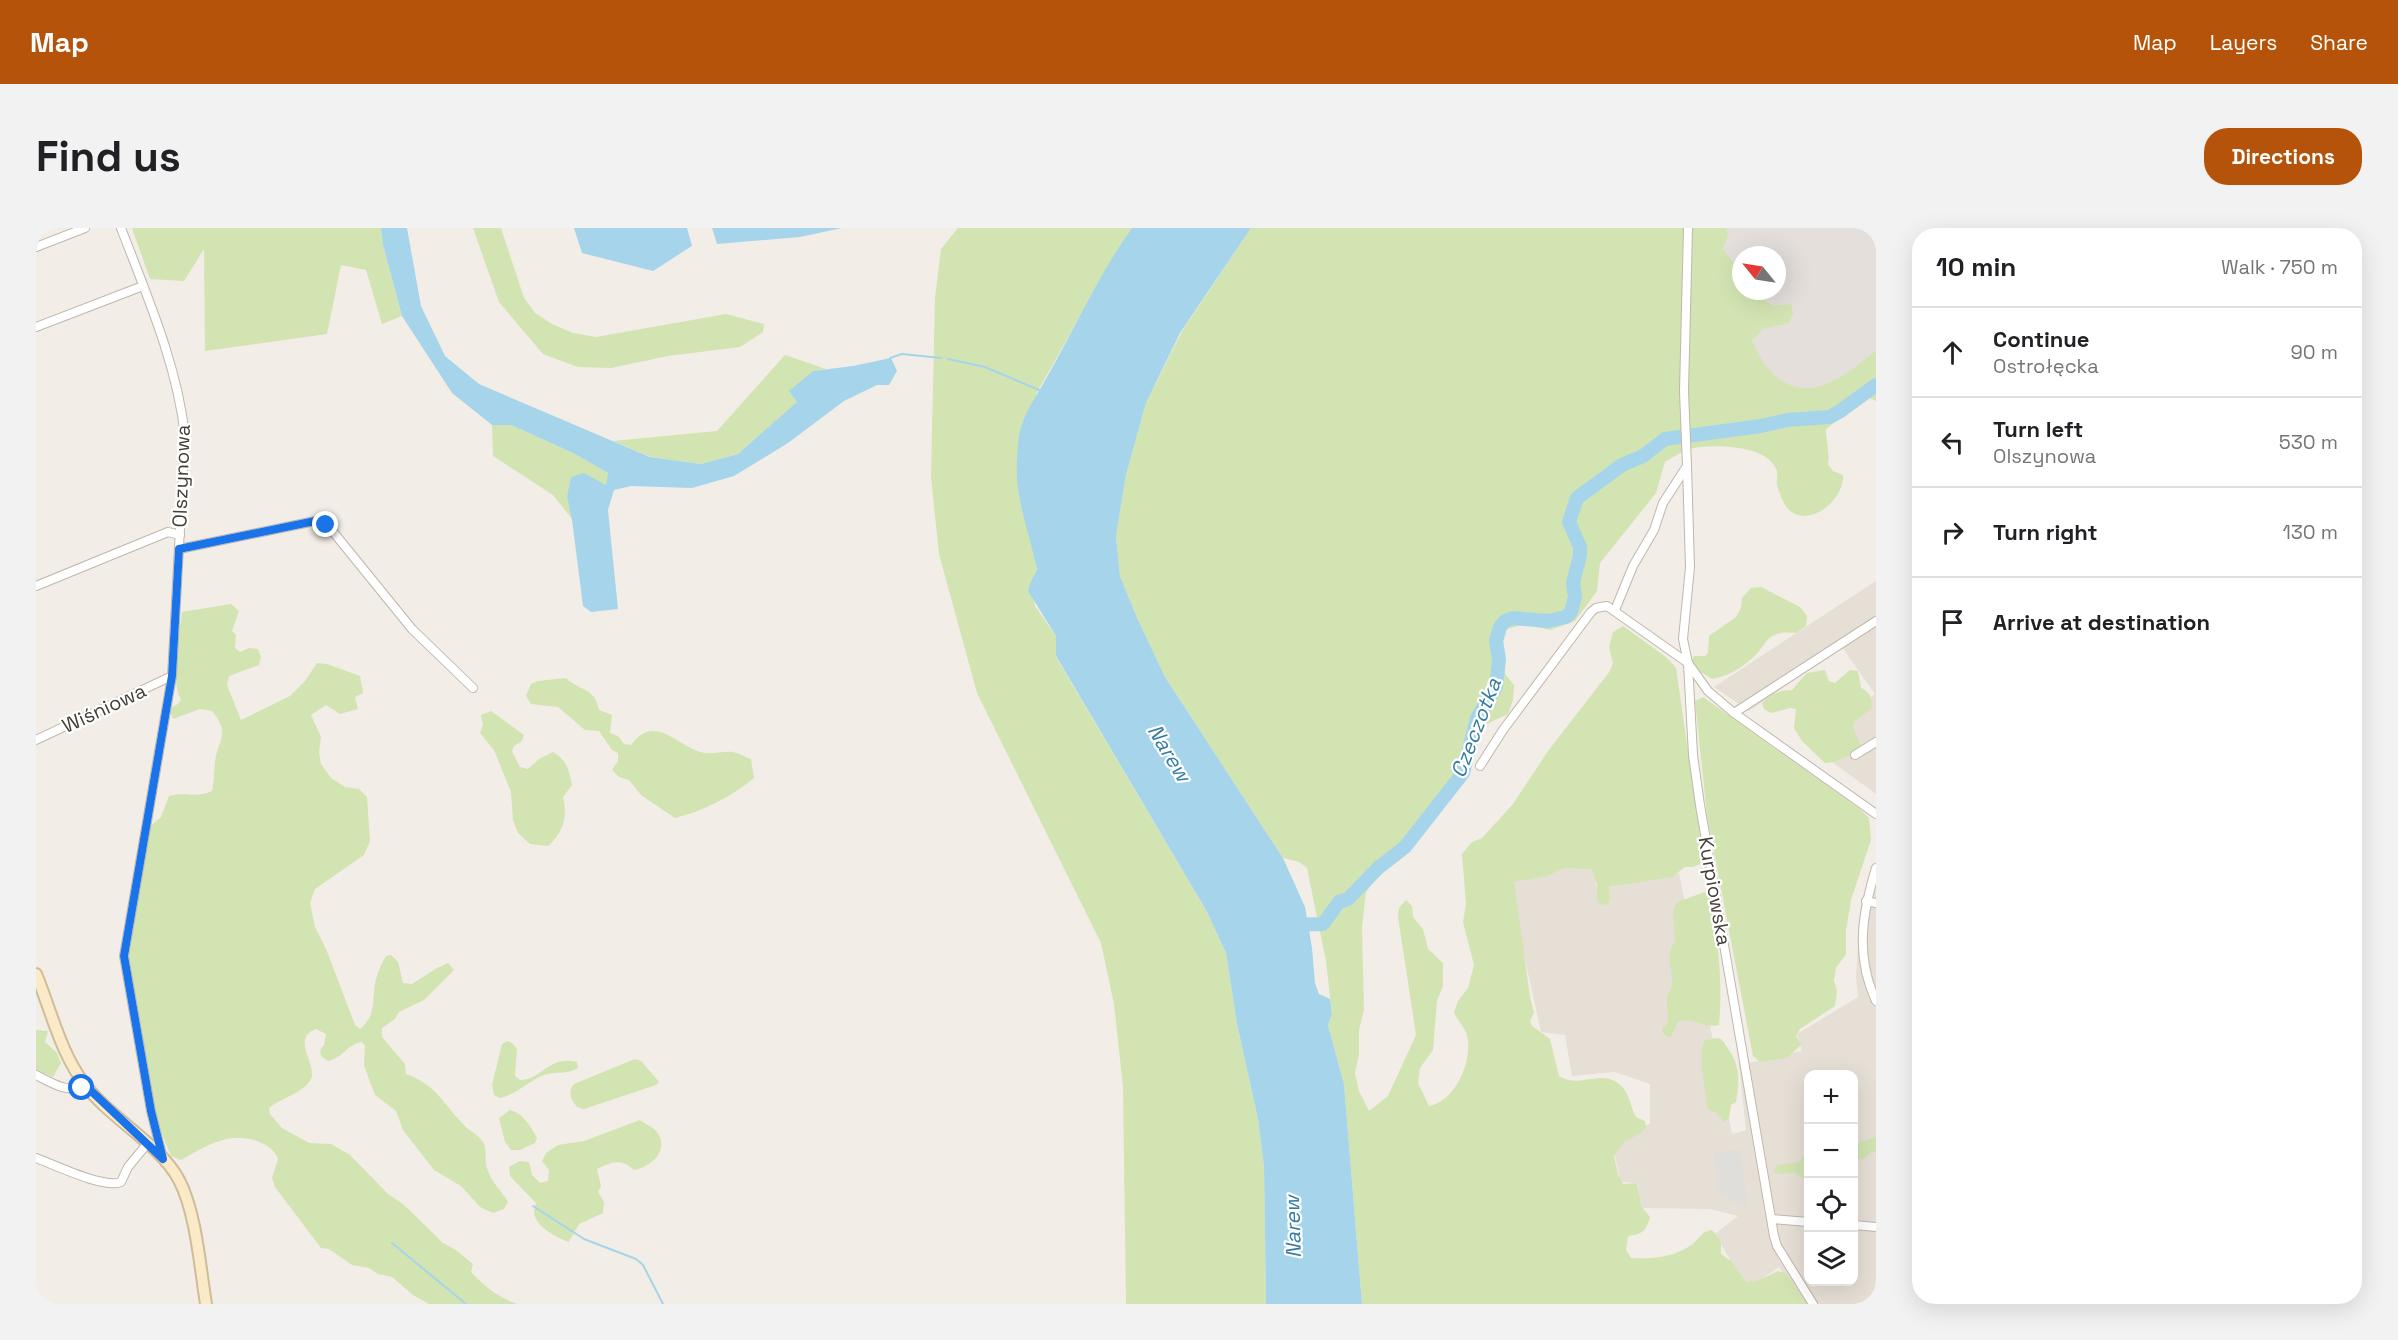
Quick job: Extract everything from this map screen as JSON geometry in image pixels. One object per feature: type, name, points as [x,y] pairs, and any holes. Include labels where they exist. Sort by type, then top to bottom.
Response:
[{"type":"street","points":[[36,248],[85,228]]},
{"type":"street","name":"Olszynowa","points":[[121,228],[174,372],[185,436],[172,676],[124,956],[151,1111],[163,1159]]},
{"type":"street","name":"Kurpiowska","points":[[1688,228],[1685,435],[1690,567],[1683,639],[1688,663],[1693,755],[1777,1246],[1813,1304]]},
{"type":"street","points":[[36,327],[143,286]]},
{"type":"street","points":[[1615,610],[1633,566],[1654,530],[1663,503],[1687,466]]},
{"type":"street","points":[[179,549],[320,520],[330,528],[412,629],[473,688]]},
{"type":"street","points":[[36,585],[168,532],[180,535]]},
{"type":"street","points":[[1480,766],[1503,730],[1591,612],[1606,606],[1615,610],[1688,663],[1708,690],[1734,713],[1876,814]]},
{"type":"street","points":[[1734,713],[1876,621]]},
{"type":"street","name":"Wiśniowa","points":[[36,740],[172,676]]},
{"type":"street","points":[[1855,755],[1876,742]]},
{"type":"street","points":[[1876,868],[1866,901],[1862,951],[1868,980],[1876,1001]]},
{"type":"street","points":[[1866,901],[1876,903]]},
{"type":"street","points":[[36,974],[69,1057],[86,1086],[176,1174],[187,1198],[206,1304]]},
{"type":"street","points":[[36,1075],[69,1090],[78,1090],[86,1086]]},
{"type":"street","points":[[36,1158],[97,1181],[116,1184],[121,1182],[128,1167],[147,1144]]},
{"type":"street","points":[[1772,1219],[1804,1222]]},
{"type":"street","points":[[1858,1226],[1876,1227]]},
{"type":"shaded area","points":[[1694,228],[1876,228],[1876,360],[1827,394],[1699,383]]},
{"type":"shaded area","points":[[1876,581],[1876,794],[1832,762],[1843,720],[1875,694],[1842,647],[1749,711],[1714,687]]},
{"type":"shaded area","points":[[1591,862],[1597,890],[1679,873],[1732,1134],[1746,1130],[1739,1065],[1802,1051],[1797,1034],[1858,997],[1856,977],[1861,902],[1876,864],[1876,1304],[1803,1304],[1779,1267],[1747,1289],[1715,1234],[1738,1216],[1710,1209],[1639,1208],[1638,1183],[1621,1182],[1610,1135],[1650,1124],[1650,1084],[1615,1072],[1572,1076],[1565,1035],[1541,1032],[1507,877]]},
{"type":"shaded area","points":[[1740,1149],[1747,1209],[1717,1193],[1714,1153]]},
{"type":"green space","points":[[132,228],[381,228],[383,245],[402,316],[382,324],[366,270],[341,265],[327,334],[205,351],[204,249],[184,281],[150,279]]},
{"type":"green space","points":[[473,228],[501,228],[524,298],[535,313],[552,324],[573,333],[596,337],[726,314],[764,324],[763,332],[740,347],[668,356],[611,368],[578,367],[543,354],[499,302]]},
{"type":"green space","points":[[958,228],[1132,228],[1036,394],[1035,561],[1037,571],[1031,581],[1035,606],[1056,636],[1056,657],[1206,910],[1226,953],[1237,1024],[1258,1119],[1264,1167],[1266,1304],[1126,1304],[1123,1087],[1114,1004],[1101,943],[977,693],[939,554],[931,477],[935,298],[941,249]]},
{"type":"green space","points":[[1251,228],[1726,228],[1728,235],[1723,249],[1732,260],[1732,300],[1765,300],[1774,306],[1791,304],[1793,313],[1789,323],[1763,329],[1752,341],[1765,365],[1783,382],[1806,388],[1819,386],[1844,375],[1876,351],[1876,401],[1869,398],[1826,429],[1828,464],[1833,471],[1843,475],[1838,493],[1825,508],[1807,516],[1798,515],[1789,510],[1779,491],[1777,471],[1772,462],[1753,451],[1715,446],[1686,450],[1665,462],[1656,493],[1600,563],[1597,591],[1575,621],[1550,630],[1525,624],[1507,629],[1503,638],[1505,674],[1514,685],[1513,700],[1508,714],[1487,724],[1477,734],[1465,780],[1420,831],[1413,846],[1376,879],[1366,892],[1362,927],[1364,1010],[1359,1030],[1359,1054],[1355,1073],[1359,1091],[1369,1111],[1388,1096],[1416,1035],[1398,917],[1399,908],[1406,900],[1412,906],[1413,917],[1423,929],[1428,949],[1443,963],[1443,986],[1437,1001],[1433,1050],[1420,1068],[1418,1083],[1429,1106],[1439,1103],[1455,1087],[1461,1077],[1468,1054],[1466,1032],[1454,1012],[1458,1001],[1468,988],[1474,965],[1463,922],[1466,904],[1462,854],[1472,842],[1482,838],[1513,804],[1548,751],[1610,671],[1613,663],[1609,647],[1613,632],[1623,626],[1666,657],[1676,668],[1703,855],[1700,864],[1685,867],[1672,877],[1609,887],[1610,900],[1608,904],[1602,905],[1597,899],[1597,885],[1591,869],[1564,868],[1547,876],[1514,882],[1534,1013],[1530,1021],[1532,1026],[1550,1039],[1559,1076],[1575,1081],[1597,1078],[1612,1080],[1623,1087],[1636,1117],[1645,1121],[1646,1127],[1641,1133],[1624,1142],[1614,1156],[1623,1184],[1637,1183],[1641,1206],[1650,1217],[1643,1231],[1628,1236],[1626,1250],[1631,1258],[1654,1258],[1676,1253],[1690,1246],[1705,1232],[1712,1230],[1721,1241],[1721,1254],[1731,1261],[1746,1282],[1757,1281],[1778,1271],[1787,1274],[1807,1304],[1362,1304],[1344,1084],[1328,1025],[1332,1014],[1326,961],[1307,868],[1299,862],[1283,858],[1165,677],[1120,576],[1116,536],[1126,475],[1146,403],[1182,331]]},
{"type":"green space","points":[[785,355],[826,369],[813,371],[790,391],[798,402],[738,454],[701,464],[651,457],[613,441],[717,431]]},
{"type":"green space","points":[[492,425],[511,425],[573,453],[608,473],[607,486],[567,497],[572,519],[553,495],[493,456]]},
{"type":"green space","points":[[1761,587],[1800,607],[1807,616],[1806,626],[1796,633],[1772,636],[1750,660],[1728,674],[1712,679],[1699,671],[1692,660],[1694,656],[1705,656],[1708,653],[1709,636],[1736,617],[1741,608],[1742,598],[1751,588]]},
{"type":"green space","points":[[231,604],[239,611],[232,631],[236,635],[235,648],[240,652],[249,648],[258,649],[261,657],[259,665],[229,676],[227,685],[241,720],[290,696],[305,681],[317,663],[327,664],[360,676],[363,693],[355,697],[358,709],[340,714],[326,705],[311,715],[321,737],[319,752],[321,764],[331,778],[345,787],[359,789],[367,797],[370,841],[364,855],[315,889],[310,903],[315,927],[326,949],[355,1025],[360,1029],[371,1014],[376,980],[386,956],[391,955],[398,962],[403,983],[412,984],[448,963],[454,970],[424,1000],[399,1012],[395,1019],[382,1028],[382,1037],[405,1064],[406,1074],[432,1089],[464,1125],[482,1141],[490,1175],[508,1202],[504,1209],[493,1213],[480,1207],[461,1186],[434,1170],[403,1130],[396,1111],[375,1095],[364,1066],[365,1046],[362,1042],[352,1045],[338,1057],[328,1061],[321,1056],[320,1050],[324,1045],[326,1034],[316,1029],[309,1033],[305,1039],[305,1045],[311,1067],[311,1079],[298,1092],[269,1108],[270,1114],[282,1128],[309,1143],[331,1144],[350,1155],[388,1194],[403,1204],[443,1243],[473,1264],[471,1272],[481,1282],[498,1295],[517,1304],[429,1304],[413,1295],[392,1277],[378,1274],[369,1268],[352,1265],[329,1249],[321,1248],[275,1187],[272,1178],[278,1159],[272,1150],[261,1143],[246,1138],[227,1139],[208,1145],[181,1160],[171,1156],[152,1109],[126,951],[149,827],[161,817],[169,796],[212,791],[216,754],[222,737],[221,726],[212,711],[200,709],[173,719],[170,712],[181,699],[176,682],[176,670],[182,612]]},
{"type":"green space","points":[[1825,670],[1829,681],[1835,683],[1850,670],[1858,671],[1861,688],[1869,694],[1872,702],[1871,709],[1855,721],[1853,727],[1861,747],[1858,752],[1829,763],[1825,763],[1802,741],[1794,728],[1796,709],[1790,708],[1771,713],[1764,709],[1762,703],[1776,693],[1792,690],[1807,673]]},
{"type":"green space","points":[[566,678],[590,693],[597,702],[599,710],[612,715],[610,733],[618,736],[624,744],[631,745],[640,735],[649,731],[658,732],[705,753],[733,752],[751,759],[754,778],[716,803],[675,818],[641,795],[629,780],[619,777],[612,770],[618,761],[618,753],[612,750],[599,731],[585,730],[558,707],[531,704],[526,696],[531,684]]},
{"type":"green space","points":[[1703,697],[1860,809],[1869,818],[1871,840],[1851,900],[1846,931],[1846,954],[1836,968],[1835,1006],[1800,1029],[1796,1036],[1801,1045],[1787,1058],[1760,1062],[1753,1056],[1707,815],[1695,701]]},
{"type":"green space","points":[[491,711],[524,735],[522,741],[514,746],[512,751],[520,767],[528,769],[539,759],[553,752],[567,766],[572,785],[563,797],[565,811],[563,824],[557,836],[548,846],[530,844],[518,833],[513,820],[511,792],[494,750],[480,733],[483,725],[481,715]]},
{"type":"green space","points":[[1705,892],[1710,896],[1717,945],[1720,976],[1719,1025],[1709,1026],[1689,1020],[1678,1021],[1671,1037],[1668,1037],[1662,1032],[1662,1028],[1667,1024],[1667,997],[1672,985],[1670,952],[1675,942],[1673,912],[1677,902]]},
{"type":"green space","points":[[36,1030],[48,1031],[45,1042],[57,1053],[61,1063],[53,1077],[36,1070]]},
{"type":"green space","points":[[1718,1038],[1731,1053],[1738,1073],[1736,1102],[1731,1105],[1729,1118],[1724,1122],[1717,1113],[1708,1109],[1702,1063],[1705,1040]]},
{"type":"green space","points":[[507,1041],[517,1049],[515,1076],[520,1080],[535,1076],[559,1062],[577,1062],[578,1068],[544,1075],[500,1098],[494,1095],[492,1085],[502,1044]]},
{"type":"green space","points":[[635,1059],[641,1061],[659,1082],[656,1085],[584,1109],[577,1107],[571,1096],[574,1084]]},
{"type":"green space","points":[[510,1110],[523,1117],[537,1138],[535,1143],[520,1150],[511,1150],[505,1142],[499,1118]]},
{"type":"green space","points":[[640,1120],[655,1130],[660,1138],[660,1151],[657,1156],[647,1165],[634,1170],[625,1164],[616,1162],[597,1169],[601,1186],[598,1192],[604,1202],[603,1213],[579,1224],[569,1242],[553,1235],[543,1227],[534,1213],[536,1203],[510,1176],[509,1167],[520,1161],[529,1162],[532,1175],[540,1183],[548,1181],[549,1170],[542,1161],[546,1153],[558,1145],[584,1141]]},
{"type":"green space","points":[[1876,1137],[1876,1154],[1873,1151],[1863,1159],[1858,1158],[1858,1143]]},
{"type":"green space","points":[[1804,1155],[1804,1178],[1794,1173],[1778,1174],[1774,1171],[1778,1165],[1799,1162]]},
{"type":"water","points":[[381,228],[407,228],[421,306],[445,356],[479,384],[650,457],[701,464],[738,454],[797,402],[789,391],[813,371],[891,358],[897,371],[889,385],[877,385],[844,401],[788,443],[734,476],[692,488],[631,486],[614,490],[608,510],[618,609],[591,612],[583,606],[567,497],[571,477],[584,473],[606,485],[608,473],[573,453],[511,425],[492,425],[452,393],[402,316],[383,245]]},
{"type":"water","points":[[574,228],[687,228],[692,246],[653,271],[582,253]]},
{"type":"water","points":[[712,228],[842,228],[800,237],[717,244]]},
{"type":"water","name":"Narew","points":[[1132,228],[1251,228],[1180,333],[1146,403],[1126,475],[1116,536],[1120,576],[1165,677],[1283,858],[1305,907],[1315,983],[1319,994],[1330,999],[1332,1014],[1328,1025],[1344,1084],[1362,1304],[1266,1304],[1264,1167],[1258,1119],[1237,1024],[1226,953],[1206,910],[1056,656],[1056,636],[1028,591],[1037,570],[1018,487],[1017,459],[1021,427],[1098,282]]},
{"type":"waterway","points":[[890,358],[902,354],[941,358]]},
{"type":"waterway","points":[[948,359],[985,367],[1039,390]]},
{"type":"waterway","name":"Czeczotka","points":[[1290,925],[1323,924],[1339,902],[1348,899],[1378,868],[1405,847],[1463,773],[1477,718],[1496,687],[1499,659],[1496,641],[1500,627],[1505,621],[1513,618],[1548,621],[1566,617],[1571,612],[1575,597],[1573,583],[1580,547],[1569,522],[1577,498],[1622,465],[1643,456],[1665,439],[1761,426],[1787,420],[1829,417],[1876,385]]},
{"type":"waterway","points":[[533,1206],[584,1239],[636,1259],[643,1265],[663,1304]]},
{"type":"waterway","points":[[392,1243],[466,1304]]},
{"type":"route","points":[[82,1088],[86,1086],[163,1159],[151,1111],[124,965],[124,950],[172,676],[179,549],[320,520],[326,525]]}]
